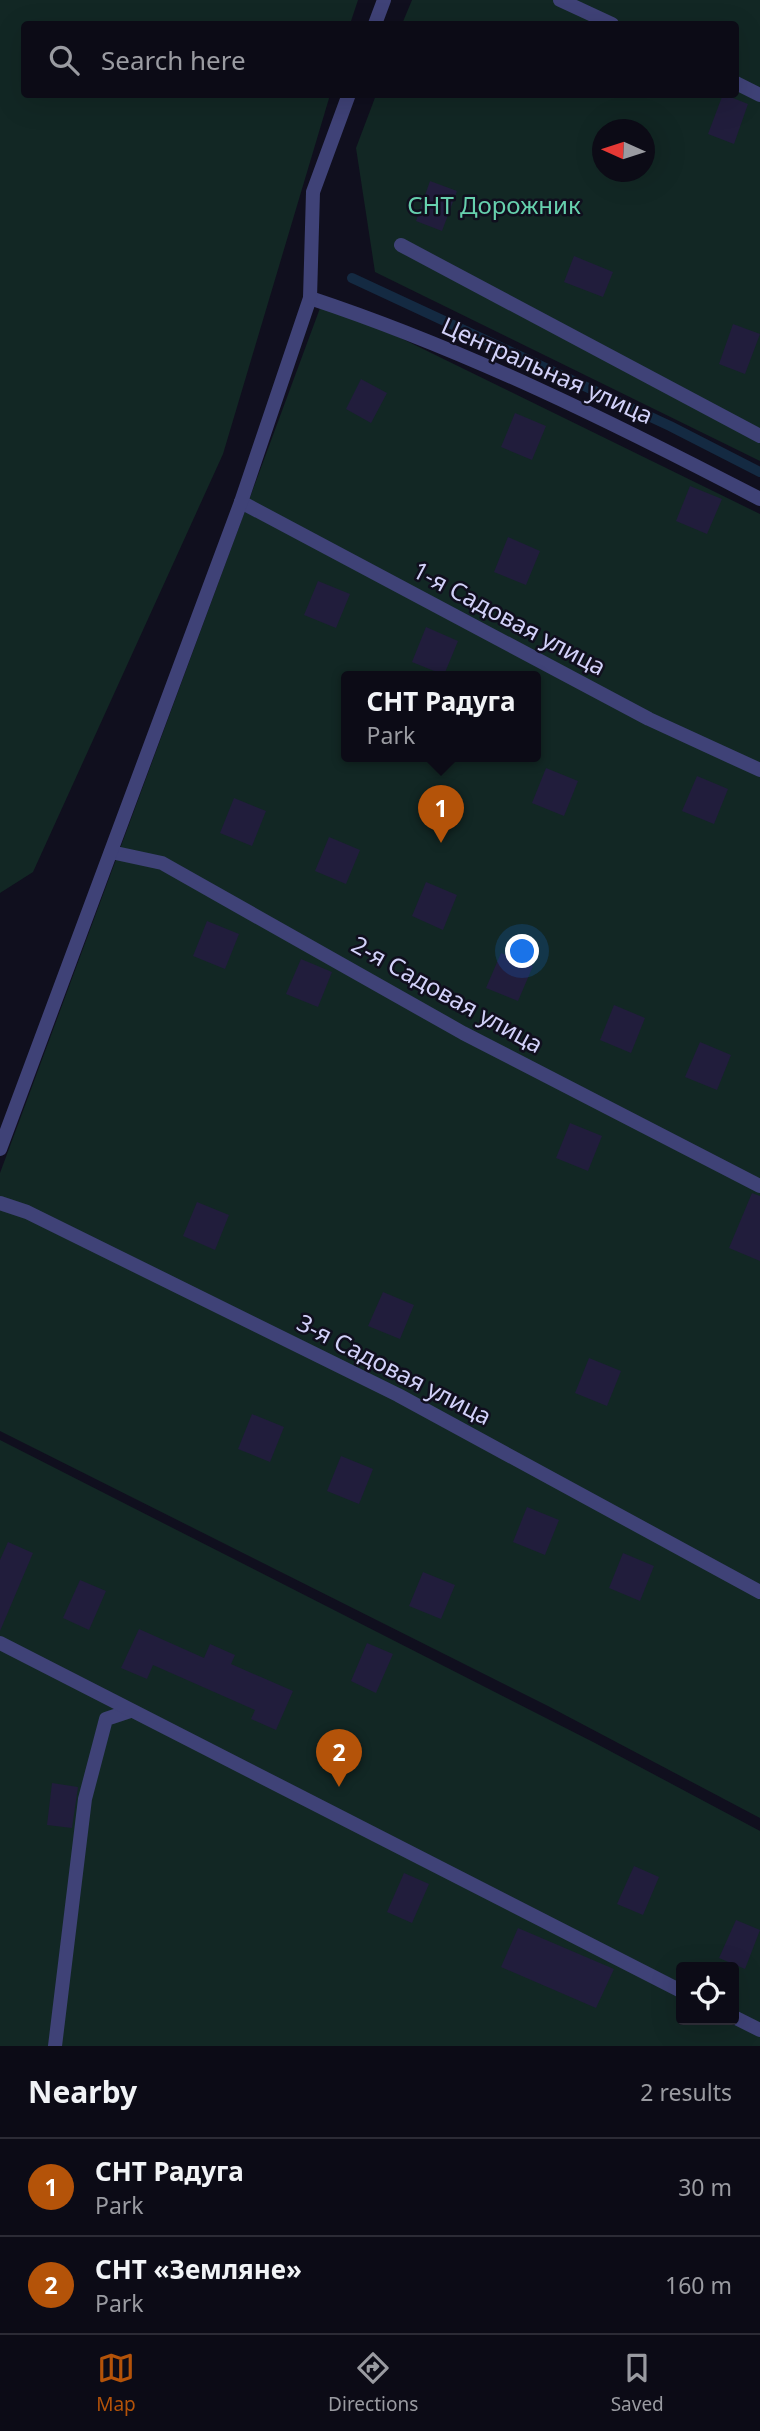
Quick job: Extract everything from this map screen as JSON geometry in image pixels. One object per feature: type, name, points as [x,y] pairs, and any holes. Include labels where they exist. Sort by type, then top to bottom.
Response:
[{"type":"street","points":[[376,21],[384,0]]},
{"type":"street","points":[[560,0],[606,21]]},
{"type":"street","points":[[739,84],[760,94]]},
{"type":"street","points":[[0,1149],[241,502],[310,298],[313,192],[348,98]]},
{"type":"street","points":[[401,245],[760,436]]},
{"type":"street","name":"Центральная улица","points":[[310,298],[380,321],[592,412],[760,499]]},
{"type":"street","name":"1-я Садовая улица","points":[[241,502],[649,719],[760,770]]},
{"type":"street","name":"2-я Садовая улица","points":[[111,852],[162,863],[463,1032],[760,1186]]},
{"type":"street","name":"3-я Садовая улица","points":[[0,1203],[27,1212],[397,1395],[760,1592]]},
{"type":"street","points":[[0,1643],[676,1988]]},
{"type":"street","points":[[55,2046],[85,1799],[106,1719],[130,1711]]},
{"type":"street","points":[[739,2020],[760,2030]]},
{"type":"green space","points":[[0,0],[358,0],[351,21],[21,21],[21,98],[329,98],[223,454],[33,872],[0,893]]},
{"type":"green space","name":"СНТ Дорожник","points":[[412,0],[760,0],[760,461],[375,272],[356,148],[375,98],[739,98],[739,21],[403,21]]},
{"type":"green space","points":[[323,300],[760,514],[760,1818],[548,1706],[0,1431],[0,1173]]},
{"type":"green space","points":[[0,1440],[595,1743],[760,1831],[760,2046],[0,2046]]},
{"type":"building","points":[[722,98],[733,98],[748,104],[734,144],[708,134]]},
{"type":"building","points":[[430,181],[457,191],[442,231],[416,221]]},
{"type":"building","points":[[574,256],[613,272],[603,297],[564,282]]},
{"type":"building","points":[[733,324],[760,334],[745,374],[719,364]]},
{"type":"building","points":[[361,379],[387,393],[371,423],[346,409]]},
{"type":"building","points":[[515,413],[546,426],[532,460],[501,447]]},
{"type":"building","points":[[690,486],[722,499],[707,534],[676,521]]},
{"type":"building","points":[[508,537],[540,551],[526,585],[494,572]]},
{"type":"building","points":[[318,581],[350,594],[336,628],[304,615]]},
{"type":"building","points":[[426,627],[458,641],[446,671],[434,671],[412,662]]},
{"type":"building","points":[[546,768],[578,781],[564,816],[532,803]]},
{"type":"building","points":[[697,776],[728,789],[714,824],[682,811]]},
{"type":"building","points":[[234,798],[266,811],[252,846],[220,833]]},
{"type":"building","points":[[329,837],[360,850],[346,884],[315,871]]},
{"type":"building","points":[[426,882],[457,895],[443,930],[412,916]]},
{"type":"building","points":[[207,921],[239,934],[225,969],[193,956]]},
{"type":"building","points":[[501,953],[533,966],[518,1001],[486,988]]},
{"type":"building","points":[[301,959],[332,972],[318,1007],[286,994]]},
{"type":"building","points":[[614,1005],[645,1018],[631,1053],[600,1040]]},
{"type":"building","points":[[700,1042],[731,1055],[717,1090],[685,1077]]},
{"type":"building","points":[[570,1123],[602,1136],[588,1171],[556,1158]]},
{"type":"building","points":[[752,1193],[760,1196],[760,1261],[729,1248]]},
{"type":"building","points":[[197,1202],[229,1215],[215,1250],[183,1236]]},
{"type":"building","points":[[383,1292],[414,1305],[400,1339],[368,1326]]},
{"type":"building","points":[[589,1358],[621,1371],[607,1406],[575,1393]]},
{"type":"building","points":[[252,1414],[284,1427],[270,1462],[238,1449]]},
{"type":"building","points":[[341,1456],[373,1469],[359,1504],[327,1491]]},
{"type":"building","points":[[527,1507],[559,1520],[545,1555],[513,1542]]},
{"type":"building","points":[[8,1542],[33,1553],[0,1631],[0,1560]]},
{"type":"building","points":[[623,1553],[654,1566],[640,1601],[609,1588]]},
{"type":"building","points":[[423,1572],[455,1585],[441,1619],[409,1606]]},
{"type":"building","points":[[80,1580],[106,1591],[89,1630],[63,1618]]},
{"type":"building","points":[[139,1629],[204,1658],[210,1644],[235,1655],[231,1664],[293,1691],[276,1730],[251,1719],[255,1710],[153,1665],[147,1679],[121,1668]]},
{"type":"building","points":[[367,1643],[393,1654],[376,1693],[351,1681]]},
{"type":"building","points":[[52,1783],[78,1787],[72,1828],[47,1825]]},
{"type":"building","points":[[634,1866],[659,1877],[643,1915],[617,1904]]},
{"type":"building","points":[[404,1873],[429,1884],[412,1923],[387,1912]]},
{"type":"building","points":[[736,1920],[760,1930],[745,1969],[739,1966],[739,1962],[719,1958]]},
{"type":"building","points":[[518,1928],[614,1969],[596,2008],[501,1967]]},
{"type":"waterway","points":[[352,278],[670,426],[760,472]]},
{"type":"place","name":"СНТ Радуга","points":[[441,843]]},
{"type":"place","name":"СНТ «Земляне»","points":[[339,1787]]}]
